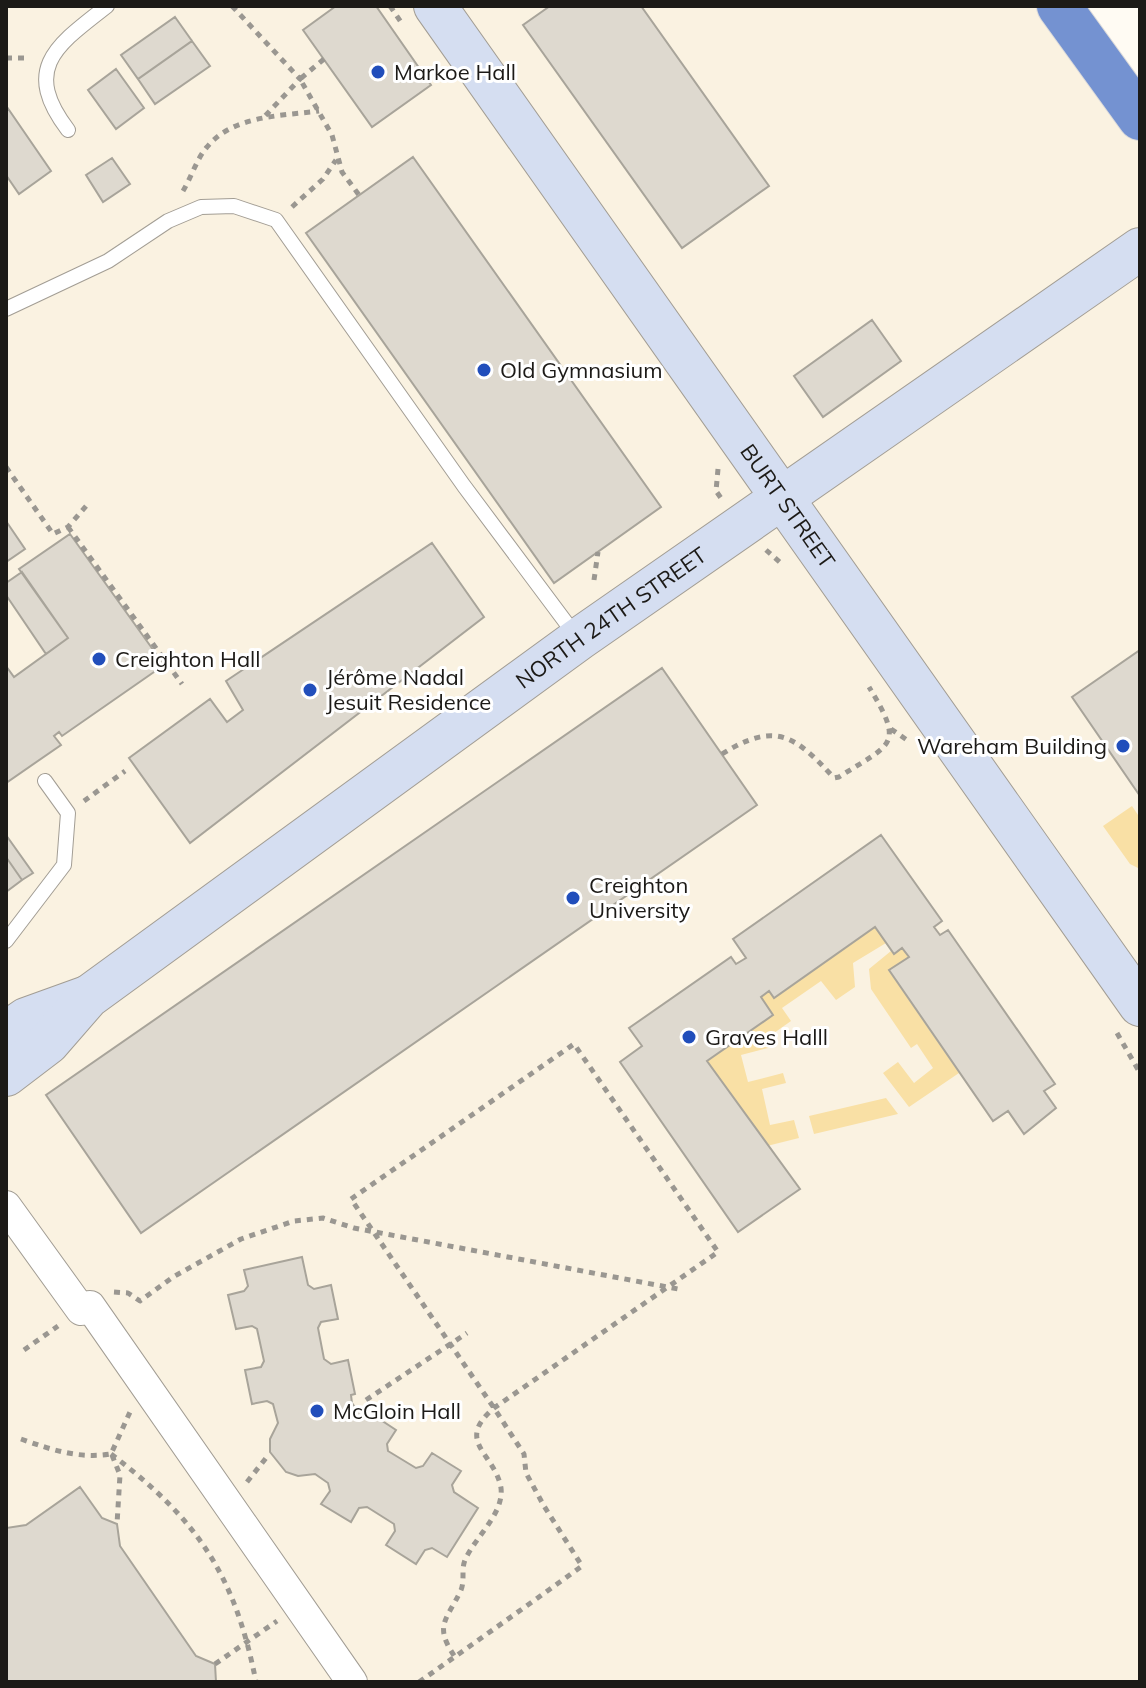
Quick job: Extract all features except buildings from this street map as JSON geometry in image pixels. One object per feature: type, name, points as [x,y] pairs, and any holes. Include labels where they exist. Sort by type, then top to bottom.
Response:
[{"type":"highway","points":[[1059,6],[1140,118]]},
{"type":"main road","name":"BURT STREET","points":[[435,6],[1140,1005]]},
{"type":"main road","name":"NORTH 24TH STREET","points":[[6,1075],[48,1043],[88,997],[579,639],[1140,249]]},
{"type":"main road","name":"NORTH 24TH STREET","points":[[6,1033],[26,1019],[88,997]]},
{"type":"street","points":[[6,1206],[147,1388],[352,1682]]},
{"type":"lane","points":[[68,130],[45,89],[48,63],[68,36],[107,6]]},
{"type":"lane","points":[[6,309],[108,261],[168,221],[201,207],[234,206],[276,220],[464,486],[579,639]]},
{"type":"lane","points":[[6,941],[64,865],[68,813],[45,781]]},
{"type":"path","points":[[232,6],[300,79],[332,135],[336,160],[359,195]]},
{"type":"path","points":[[264,118],[300,79],[324,59]]},
{"type":"path","points":[[168,221],[206,147],[230,128],[264,118],[319,111]]},
{"type":"path","points":[[276,220],[323,179],[336,160]]},
{"type":"path","points":[[6,467],[53,534],[68,527],[87,505]]},
{"type":"path","points":[[68,527],[182,684]]},
{"type":"path","points":[[594,580],[598,552]]},
{"type":"path","points":[[722,754],[760,734],[779,735],[799,744],[834,778],[886,747],[891,729]]},
{"type":"path","points":[[68,813],[125,771]]},
{"type":"path","points":[[419,1682],[455,1657],[582,1566],[526,1473],[524,1454],[494,1408],[351,1199],[574,1044],[718,1252],[494,1408],[478,1420],[479,1446],[497,1477],[500,1503],[466,1559],[463,1584],[441,1627],[444,1641],[455,1657]]},
{"type":"path","points":[[24,1350],[109,1292],[128,1293],[140,1301],[173,1277],[241,1239],[294,1221],[323,1218],[678,1289]]},
{"type":"path","points":[[366,1400],[467,1333]]},
{"type":"path","points":[[117,1524],[120,1475],[111,1454],[132,1408],[147,1388]]},
{"type":"path","points":[[21,1439],[79,1456],[111,1454],[162,1495],[189,1523],[214,1561],[249,1641],[256,1682]]},
{"type":"path","points":[[215,1664],[249,1641]]},
{"type":"shaded area","name":"Creighton University","points":[[6,6],[1065,6],[1140,113],[1140,1682],[6,1682]]},
{"type":"shaded area","points":[[1132,806],[1140,818],[1140,869],[1130,864],[1103,826]]},
{"type":"shaded area","points":[[875,927],[886,943],[853,963],[855,987],[836,1000],[821,981],[782,1008],[791,1021],[774,1033],[776,1046],[741,1055],[748,1082],[783,1073],[786,1083],[762,1089],[770,1125],[794,1120],[799,1138],[767,1146],[707,1061],[773,1015],[761,997],[769,991],[775,998]]},
{"type":"shaded area","points":[[902,948],[909,957],[889,971],[959,1073],[909,1107],[883,1073],[898,1062],[914,1083],[933,1068],[917,1044],[911,1048],[871,989],[869,969],[891,951],[894,954]]},
{"type":"shaded area","points":[[886,1098],[898,1114],[814,1134],[809,1116]]},
{"type":"place","name":"Markoe Hall","points":[[378,72]]},
{"type":"place","name":"Old Gymnasium","points":[[484,370]]},
{"type":"place","name":"Creighton Hall","points":[[99,659]]},
{"type":"place","name":"Jérôme Nadal Jesuit Residence","points":[[310,690]]},
{"type":"place","name":"Wareham Building","points":[[1123,746]]},
{"type":"place","name":"Creighton University","points":[[573,898]]},
{"type":"place","name":"Graves Halll","points":[[689,1037]]},
{"type":"place","name":"McGloin Hall","points":[[317,1411]]}]
